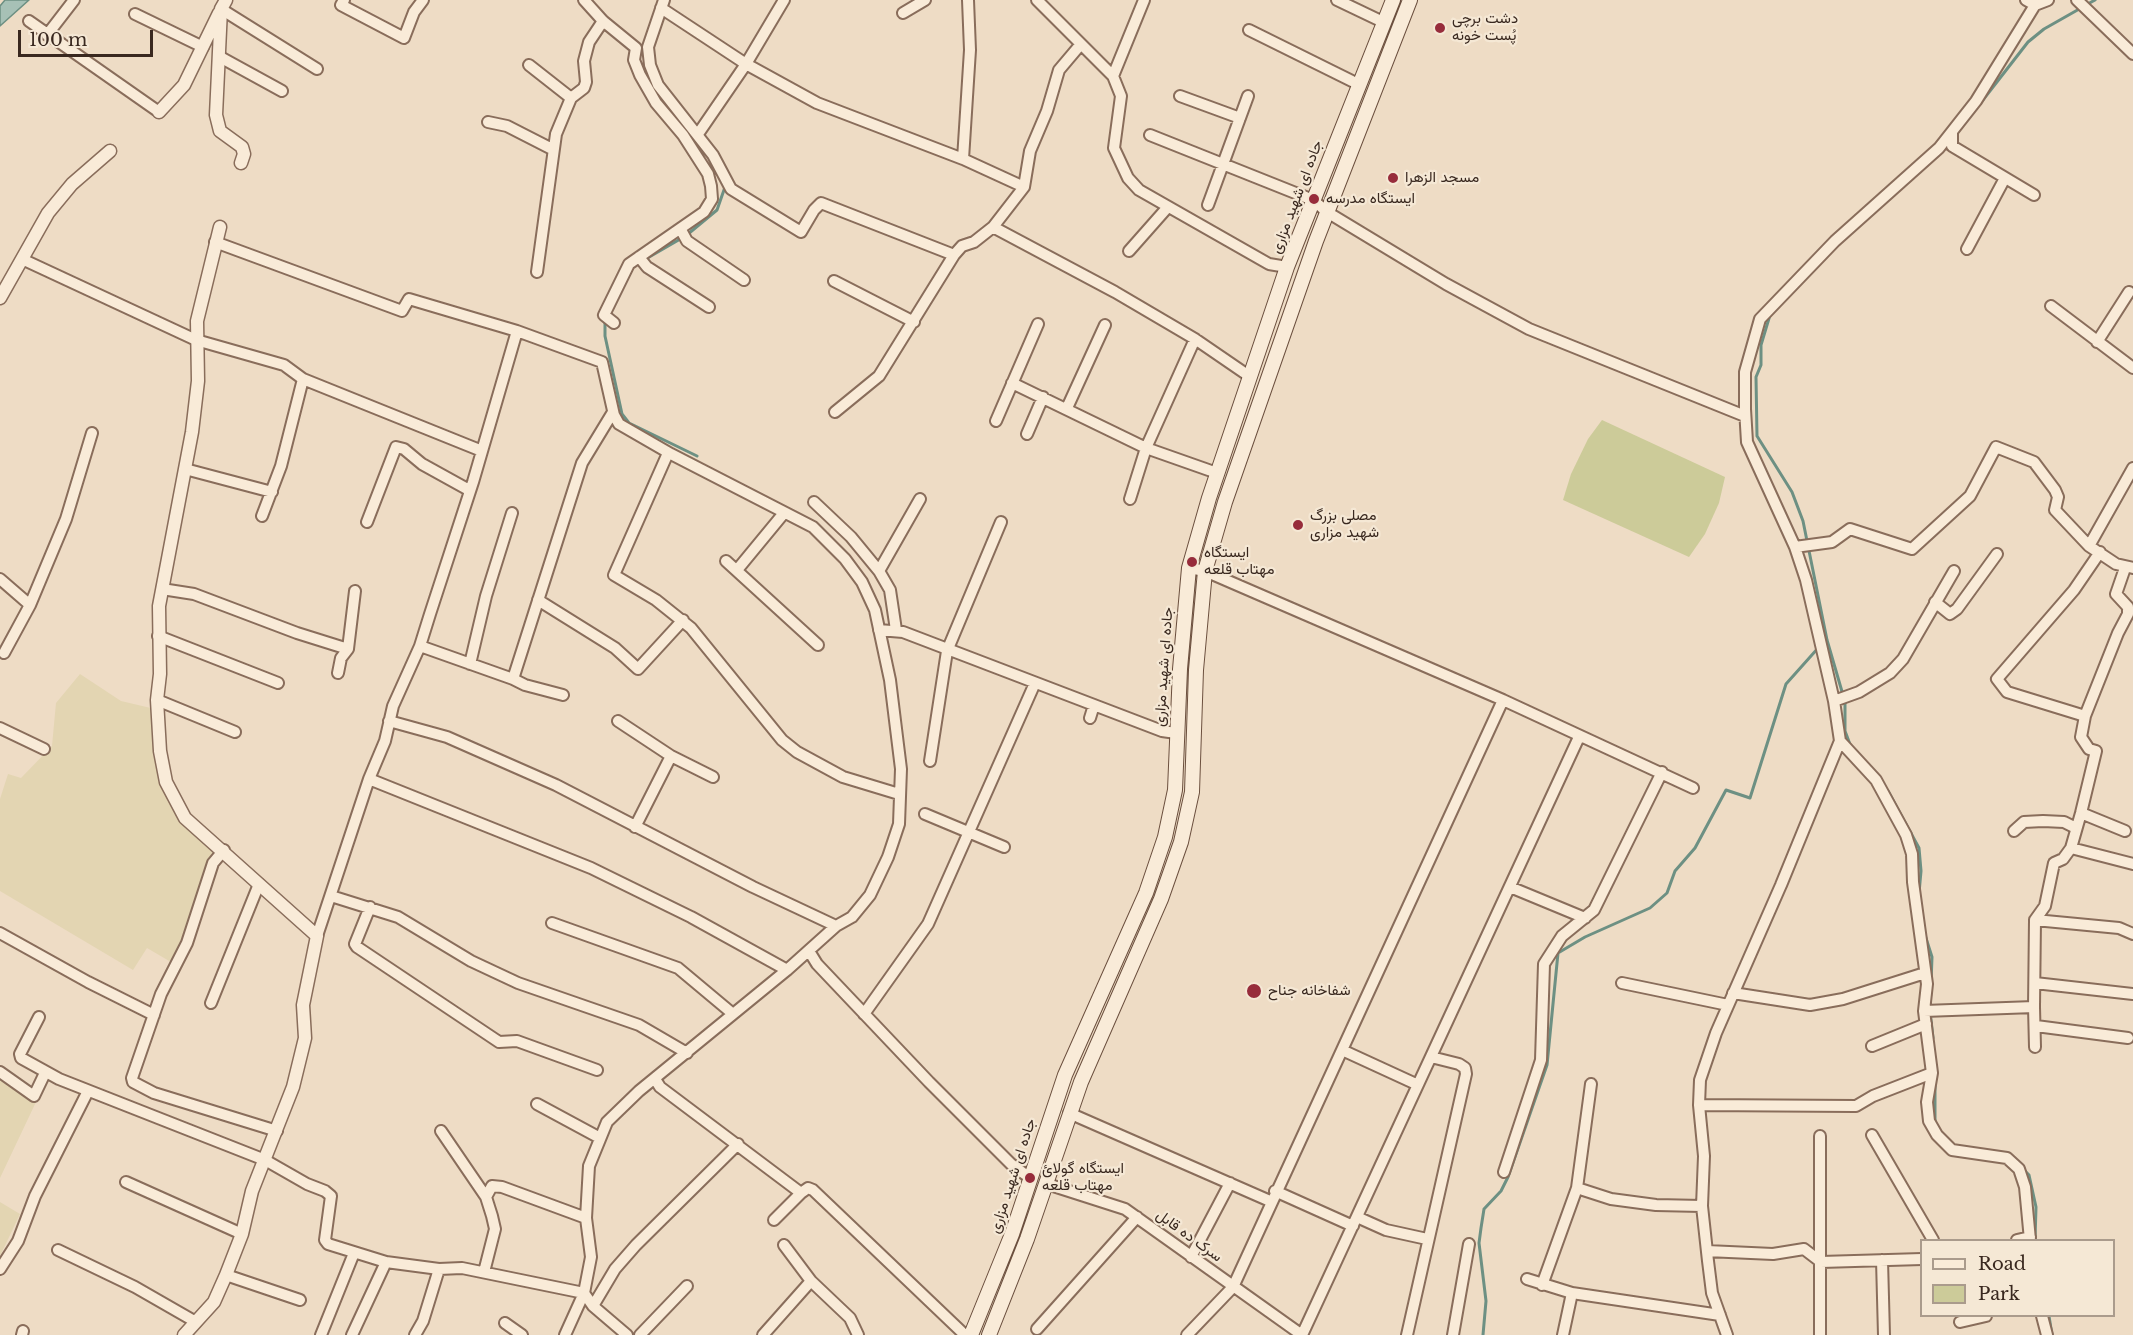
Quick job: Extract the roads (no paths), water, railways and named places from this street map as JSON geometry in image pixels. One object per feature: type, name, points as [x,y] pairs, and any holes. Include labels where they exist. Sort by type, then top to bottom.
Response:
[{"type":"main road","name":"جاده ای شهید مزاری","points":[[971,1335],[1004,1253],[1065,1076],[1146,893],[1165,837],[1175,790],[1176,733],[1189,568],[1217,473],[1287,267],[1393,0]]},
{"type":"main road","points":[[989,1335],[1047,1185],[1069,1113],[1161,899],[1181,842],[1192,792],[1196,670],[1205,571],[1225,502],[1327,212],[1410,0]]},
{"type":"main road","points":[[1101,996],[1115,1002]]},
{"type":"street","points":[[47,35],[74,0]]},
{"type":"street","points":[[344,0],[341,5],[404,38],[414,12],[423,0]]},
{"type":"street","points":[[584,0],[603,21],[636,48],[634,60],[656,103],[683,135],[708,174],[719,183],[801,232],[821,203],[954,255]]},
{"type":"street","points":[[698,134],[746,64],[784,0]]},
{"type":"street","points":[[903,13],[925,0]]},
{"type":"street","points":[[963,159],[970,50],[968,0]]},
{"type":"street","points":[[1037,0],[1113,76],[1121,96],[1114,148],[1128,178],[1139,190],[1269,264],[1287,267]]},
{"type":"street","points":[[1113,76],[1144,0]]},
{"type":"street","points":[[1337,0],[1383,22]]},
{"type":"street","points":[[1727,1335],[1712,1293],[1707,1251],[1702,1206],[1704,1156],[1698,1089],[1706,1056],[1781,885],[1840,741],[1834,700],[1806,580],[1795,548],[1747,442],[1745,372],[1760,319],[1835,241],[1952,133],[1976,101],[2030,3],[2048,0]]},
{"type":"street","points":[[2077,0],[2133,54]]},
{"type":"street","points":[[614,323],[604,315],[622,274],[629,264],[704,212],[719,183],[698,134],[658,85],[650,65],[648,47],[663,4],[746,64],[817,103],[963,159],[1024,187]]},
{"type":"street","points":[[29,21],[159,112],[184,85],[223,5]]},
{"type":"street","points":[[223,5],[216,115],[220,131],[242,147],[244,153],[241,163]]},
{"type":"street","points":[[223,5],[317,69]]},
{"type":"street","points":[[135,14],[202,47]]},
{"type":"street","points":[[537,272],[552,149],[571,98],[584,88],[586,82],[584,61],[588,42],[603,21]]},
{"type":"street","points":[[1249,30],[1358,84]]},
{"type":"street","points":[[835,412],[879,376],[954,255],[962,246],[974,242],[993,227],[1024,187],[1030,151],[1047,111],[1059,70],[1081,44]]},
{"type":"street","points":[[220,57],[282,91]]},
{"type":"street","points":[[529,65],[571,98]]},
{"type":"street","points":[[1180,96],[1240,118]]},
{"type":"street","points":[[1208,205],[1248,96]]},
{"type":"street","points":[[488,122],[507,126],[552,149]]},
{"type":"street","points":[[1952,133],[1952,146],[2034,195]]},
{"type":"street","points":[[1150,135],[1313,200],[1327,212],[1446,284],[1529,329],[1745,416]]},
{"type":"street","points":[[0,298],[24,260],[48,213],[72,184],[111,151]]},
{"type":"street","points":[[1967,249],[2005,178]]},
{"type":"street","points":[[1129,251],[1167,208]]},
{"type":"street","points":[[220,227],[197,321],[198,381],[185,469],[162,588],[158,636],[160,674],[157,700],[166,782],[185,818],[224,850],[317,936]]},
{"type":"street","points":[[993,227],[1105,286],[1195,339],[1249,376]]},
{"type":"street","points":[[681,230],[687,241],[744,280]]},
{"type":"street","points":[[215,242],[402,311],[409,299],[517,331],[602,362],[613,412],[619,423],[668,453],[813,527],[845,559],[862,582],[875,610],[890,680],[901,769],[899,824],[894,842],[870,895],[852,917],[836,926],[813,957],[787,970],[687,1053],[658,1083],[612,1116],[589,1166],[586,1218],[591,1257],[589,1300]]},
{"type":"street","points":[[639,257],[647,267],[709,307]]},
{"type":"street","points":[[24,260],[196,340],[284,365],[303,379],[482,451]]},
{"type":"street","points":[[834,281],[914,322]]},
{"type":"street","points":[[2097,342],[2129,292]]},
{"type":"street","points":[[2051,306],[2133,368]]},
{"type":"street","points":[[996,421],[1038,324]]},
{"type":"street","points":[[1067,408],[1105,325]]},
{"type":"street","points":[[184,1335],[214,1302],[226,1275],[242,1234],[252,1191],[293,1088],[305,1038],[303,1005],[317,936],[369,779],[386,741],[389,721],[406,673],[420,646],[482,451],[517,331]]},
{"type":"street","points":[[1130,499],[1146,448],[1195,339]]},
{"type":"street","points":[[262,516],[272,492],[303,379]]},
{"type":"street","points":[[1012,383],[1146,448],[1217,473]]},
{"type":"street","points":[[1028,434],[1043,397]]},
{"type":"street","points":[[513,679],[582,463],[613,412]]},
{"type":"street","points":[[4,653],[30,605],[66,519],[92,433]]},
{"type":"street","points":[[367,522],[396,447],[404,449],[423,464],[469,490]]},
{"type":"street","points":[[1795,548],[1832,542],[1850,529],[1912,549],[1970,496],[1996,447],[2034,462],[2041,468],[2058,497],[2055,510],[2089,546],[2129,568],[2116,594],[2128,607],[2128,614],[2118,633],[2085,716],[2081,737],[2089,749],[2096,751],[2081,813],[2071,848],[2063,859],[2054,863],[2045,906],[2035,920],[2035,1047]]},
{"type":"street","points":[[668,453],[614,575],[656,600],[683,620],[782,740],[797,752],[843,777],[899,794]]},
{"type":"street","points":[[2089,546],[2133,468]]},
{"type":"street","points":[[185,469],[272,492]]},
{"type":"street","points":[[879,571],[920,499]]},
{"type":"street","points":[[814,502],[851,537],[879,571],[890,590],[896,630]]},
{"type":"street","points":[[470,664],[486,596],[512,513]]},
{"type":"street","points":[[737,570],[784,513]]},
{"type":"street","points":[[930,761],[947,651],[1001,522]]},
{"type":"street","points":[[2085,716],[2007,692],[1997,679],[2074,590],[2100,552]]},
{"type":"street","points":[[1935,602],[1950,614],[1957,609],[1997,554]]},
{"type":"street","points":[[726,561],[818,645]]},
{"type":"street","points":[[1189,568],[1205,571],[1503,700],[1693,788]]},
{"type":"street","points":[[1834,700],[1859,692],[1890,673],[1903,659],[1954,571]]},
{"type":"street","points":[[0,579],[30,605]]},
{"type":"street","points":[[162,588],[194,594],[297,633],[348,649]]},
{"type":"street","points":[[338,673],[341,658],[348,649],[355,591]]},
{"type":"street","points":[[538,600],[615,648],[638,669],[683,620]]},
{"type":"street","points":[[881,630],[896,630],[1162,731],[1176,733]]},
{"type":"street","points":[[158,636],[278,683]]},
{"type":"street","points":[[420,646],[525,685],[563,696]]},
{"type":"street","points":[[864,1014],[928,924],[1035,683]]},
{"type":"street","points":[[157,700],[235,732]]},
{"type":"street","points":[[1187,1335],[1233,1287],[1270,1201],[1503,700]]},
{"type":"street","points":[[1090,718],[1094,705]]},
{"type":"street","points":[[389,721],[447,737],[556,785],[635,827],[836,926]]},
{"type":"street","points":[[618,722],[671,756],[713,777]]},
{"type":"street","points":[[0,728],[44,749]]},
{"type":"street","points":[[1302,1335],[1416,1084],[1431,1057],[1579,737]]},
{"type":"street","points":[[1840,741],[1876,780],[1906,835],[1912,854],[1913,882],[1927,984],[1924,1011],[1932,1073],[1927,1102],[1929,1121],[1937,1135],[1952,1150],[2007,1158],[2019,1169],[2025,1187],[2030,1239]]},
{"type":"street","points":[[635,827],[671,756]]},
{"type":"street","points":[[1504,1172],[1541,1060],[1544,964],[1562,936],[1594,910],[1662,772]]},
{"type":"street","points":[[369,779],[591,868],[691,917],[787,970]]},
{"type":"street","points":[[2081,813],[2125,831]]},
{"type":"street","points":[[925,814],[1004,847]]},
{"type":"street","points":[[2014,831],[2024,822],[2064,822],[2076,828]]},
{"type":"street","points":[[2071,848],[2133,864]]},
{"type":"street","points":[[224,850],[213,863],[187,943],[172,968],[134,1068],[133,1082],[154,1094],[277,1131]]},
{"type":"street","points":[[211,1003],[259,884]]},
{"type":"street","points":[[1510,887],[1585,918]]},
{"type":"street","points":[[331,896],[398,916],[471,961],[518,984],[639,1025],[687,1053]]},
{"type":"street","points":[[370,907],[355,944],[362,950],[499,1042],[517,1041],[597,1070]]},
{"type":"street","points":[[2035,920],[2119,928],[2133,934]]},
{"type":"street","points":[[552,923],[678,969],[733,1014]]},
{"type":"street","points":[[0,933],[88,982],[154,1015]]},
{"type":"street","points":[[813,957],[864,1014],[1003,1156],[1030,1178]]},
{"type":"street","points":[[1733,993],[1809,1005],[1843,999],[1925,973]]},
{"type":"street","points":[[2035,983],[2133,994]]},
{"type":"street","points":[[1622,984],[1728,1005]]},
{"type":"street","points":[[1924,1011],[2034,1007]]},
{"type":"street","points":[[39,1017],[20,1056],[45,1073],[265,1160],[331,1196],[325,1240],[336,1247],[386,1262],[484,1272],[589,1300],[627,1335]]},
{"type":"street","points":[[1872,1046],[1926,1024]]},
{"type":"street","points":[[2036,1026],[2128,1038]]},
{"type":"street","points":[[1342,1050],[1416,1084]]},
{"type":"street","points":[[1407,1335],[1466,1074],[1465,1068],[1459,1064],[1431,1057]]},
{"type":"street","points":[[0,1072],[34,1096],[45,1073]]},
{"type":"street","points":[[1699,1105],[1856,1106],[1873,1096],[1932,1073]]},
{"type":"street","points":[[658,1083],[801,1193]]},
{"type":"street","points":[[1542,1285],[1576,1188],[1591,1084]]},
{"type":"street","points":[[0,1269],[18,1241],[35,1196],[88,1091]]},
{"type":"street","points":[[537,1104],[600,1138]]},
{"type":"street","points":[[1069,1113],[1270,1201]]},
{"type":"street","points":[[441,1131],[486,1197],[495,1228],[484,1272]]},
{"type":"street","points":[[1872,1135],[1932,1239]]},
{"type":"street","points":[[1820,1136],[1820,1335]]},
{"type":"street","points":[[565,1335],[589,1300],[636,1245],[738,1144]]},
{"type":"street","points":[[126,1182],[242,1234]]},
{"type":"street","points":[[1191,1257],[1230,1183]]},
{"type":"street","name":"سرک ده قابل","points":[[1047,1185],[1125,1209],[1137,1216],[1302,1335]]},
{"type":"street","points":[[486,1197],[492,1186],[502,1187],[586,1218]]},
{"type":"street","points":[[774,1220],[801,1193],[808,1188],[813,1190],[965,1335]]},
{"type":"street","points":[[1576,1188],[1611,1198],[1656,1205],[1702,1206]]},
{"type":"street","points":[[1275,1191],[1355,1222],[1427,1239]]},
{"type":"street","points":[[1037,1329],[1137,1216]]},
{"type":"street","points":[[1453,1335],[1469,1244]]},
{"type":"street","points":[[784,1245],[811,1281],[850,1318],[858,1335]]},
{"type":"street","points":[[1707,1251],[1773,1254],[1804,1249],[1821,1262],[1920,1259]]},
{"type":"street","points":[[58,1250],[135,1287],[196,1322]]},
{"type":"street","points":[[321,1335],[354,1253]]},
{"type":"street","points":[[1882,1260],[1884,1335]]},
{"type":"street","points":[[352,1335],[386,1262]]},
{"type":"street","points":[[415,1335],[423,1321],[439,1269]]},
{"type":"street","points":[[226,1275],[300,1300]]},
{"type":"street","points":[[1527,1279],[1572,1293],[1720,1315]]},
{"type":"street","points":[[764,1335],[811,1281]]},
{"type":"street","points":[[640,1335],[687,1286]]},
{"type":"street","points":[[1563,1335],[1572,1293]]},
{"type":"street","points":[[1963,1335],[1959,1319],[1977,1317]]},
{"type":"street","points":[[2042,1317],[2047,1335]]},
{"type":"street","points":[[505,1323],[522,1335]]},
{"type":"waterway","points":[[2086,5],[2095,0]]},
{"type":"waterway","points":[[1979,105],[2028,42],[2044,29],[2081,8]]},
{"type":"waterway","points":[[644,45],[650,26]]},
{"type":"waterway","points":[[645,63],[650,80]]},
{"type":"waterway","points":[[655,88],[660,99],[680,121]]},
{"type":"waterway","points":[[688,234],[717,210],[725,187]]},
{"type":"waterway","points":[[644,260],[682,238]]},
{"type":"waterway","points":[[1770,315],[1761,345],[1761,365],[1756,377],[1757,436],[1792,492],[1803,521],[1827,640],[1843,695]]},
{"type":"waterway","points":[[605,319],[605,336],[622,414],[629,423],[697,456]]},
{"type":"waterway","points":[[1483,1335],[1486,1301],[1479,1243],[1484,1209],[1501,1191],[1508,1177],[1547,1065],[1558,953],[1585,937],[1650,908],[1667,893],[1675,871],[1695,848],[1726,790],[1750,798],[1786,684],[1819,647]]},
{"type":"waterway","points":[[1845,701],[1845,731],[1851,747]]},
{"type":"waterway","points":[[1888,791],[1919,848],[1921,871],[1919,893]]},
{"type":"waterway","points":[[1925,935],[1932,957],[1930,1011],[1933,1038]]},
{"type":"waterway","points":[[1933,1045],[1936,1071]]},
{"type":"waterway","points":[[1935,1086],[1935,1121]]},
{"type":"waterway","points":[[2024,1170],[2029,1175],[2036,1207],[2035,1239]]},
{"type":"waterway","points":[[2049,1317],[2052,1335]]},
{"type":"place","name":"دشت برچی پُست خونه","points":[[1440,28]]},
{"type":"place","name":"مسجد الزهرا","points":[[1393,178]]},
{"type":"place","name":"ایستگاه مدرسه","points":[[1314,199]]},
{"type":"place","name":"مصلی بزرگ شهید مزاری","points":[[1298,525]]},
{"type":"place","name":"ایستگاه مهتاب قلعه","points":[[1192,562]]},
{"type":"place","name":"شفاخانه جناح","points":[[1254,991]]},
{"type":"place","name":"ایستگاه گولائ مهتاب قلعه","points":[[1030,1178]]}]
